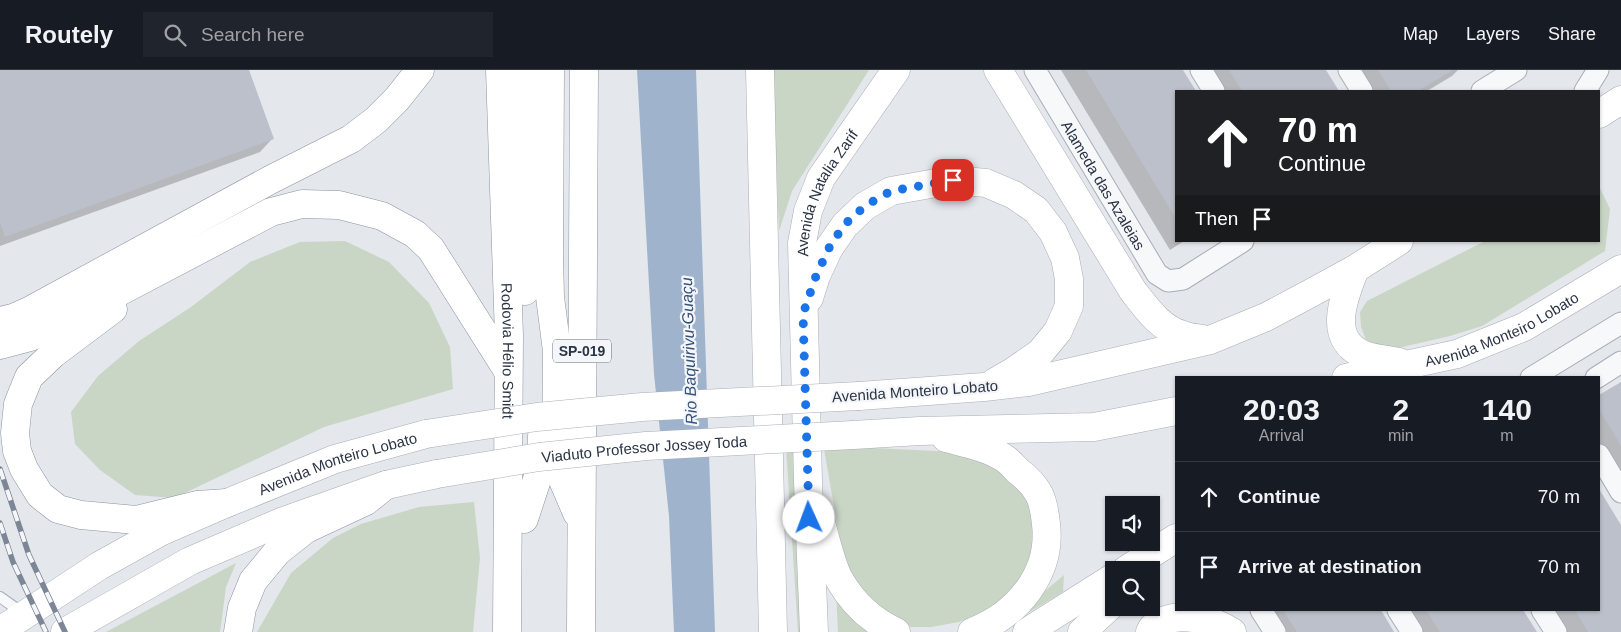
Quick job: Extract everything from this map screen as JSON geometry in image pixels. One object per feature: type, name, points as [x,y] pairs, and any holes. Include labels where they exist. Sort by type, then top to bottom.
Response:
[{"type":"main road","points":[[0,321],[29,311],[261,184],[351,139],[376,120],[397,99],[420,70]]},
{"type":"main road","name":"Rodovia Hélio Smidt","points":[[500,70],[508,371],[507,632]]},
{"type":"main road","name":"Rodovia Hélio Smidt","points":[[526,632],[524,519],[527,70]]},
{"type":"main road","points":[[550,70],[549,254],[550,297],[558,352],[556,464],[582,523]]},
{"type":"main road","name":"SP-019","points":[[581,632],[584,70]]},
{"type":"main road","points":[[760,70],[773,632]]},
{"type":"main road","name":"Avenida Natalia Zarif","points":[[814,632],[802,242],[808,211],[821,178],[896,70]]},
{"type":"main road","points":[[998,70],[1133,291],[1146,309],[1163,325],[1182,335],[1210,340]]},
{"type":"main road","points":[[1600,113],[1621,100]]},
{"type":"main road","points":[[803,314],[816,276],[829,248],[844,225],[865,206],[891,191],[923,184],[953,180],[986,183],[1014,195],[1036,210],[1054,232],[1069,278],[1069,306],[1058,331],[1040,353],[1014,371],[984,387]]},
{"type":"main road","points":[[0,345],[30,337],[271,212],[302,204],[339,205],[382,216],[415,234],[431,249],[508,371]]},
{"type":"main road","name":"Avenida Monteiro Lobato","points":[[0,631],[99,566],[160,532],[228,502],[335,459],[426,434],[538,416],[859,396],[1028,382],[1210,340],[1266,317],[1355,269],[1397,242]]},
{"type":"main road","points":[[194,252],[53,354],[29,378],[18,404],[15,433],[17,451],[24,470],[40,495],[58,509],[81,515],[136,520],[197,505],[228,502]]},
{"type":"main road","points":[[1355,269],[1344,297],[1340,320],[1344,334],[1351,347],[1364,355],[1382,360],[1415,364]]},
{"type":"main road","name":"Avenida Monteiro Lobato","points":[[1356,376],[1457,354],[1524,327],[1621,269]]},
{"type":"main road","points":[[524,519],[542,464],[542,354],[550,297]]},
{"type":"main road","points":[[1445,376],[1524,327]]},
{"type":"main road","points":[[920,431],[1094,427],[1175,411]]},
{"type":"main road","points":[[920,431],[976,446],[1005,458],[1028,480],[1039,494],[1045,515],[1047,533],[1045,554],[1035,581],[1018,603],[996,620],[972,632]]},
{"type":"main road","name":"Viaduto Professor Jossey Toda","points":[[386,485],[437,474],[540,457],[646,446],[920,431]]},
{"type":"main road","points":[[808,481],[838,577],[850,596],[866,613],[884,627],[896,632]]},
{"type":"main road","points":[[65,632],[190,561],[282,522],[386,485]]},
{"type":"main road","points":[[238,632],[242,608],[253,581],[277,552],[306,529],[366,501],[386,485]]},
{"type":"main road","points":[[1140,561],[1175,539]]},
{"type":"main road","points":[[1160,564],[1175,553]]},
{"type":"main road","points":[[1027,632],[1105,583]]},
{"type":"main road","points":[[1082,632],[1105,610]]},
{"type":"main road","points":[[1150,632],[1152,628],[1166,620],[1188,613],[1232,632]]},
{"type":"street","name":"Alameda das Azaleias","points":[[1035,70],[1157,274],[1168,281],[1183,279],[1241,242]]},
{"type":"street","points":[[1201,70],[1213,90]]},
{"type":"street","points":[[1349,70],[1361,90]]},
{"type":"street","points":[[1484,90],[1516,70]]},
{"type":"street","points":[[1585,90],[1598,70]]},
{"type":"street","points":[[1534,376],[1621,323]]},
{"type":"street","points":[[1599,376],[1621,362]]},
{"type":"street","points":[[1600,457],[1621,492]]},
{"type":"street","points":[[1262,611],[1275,632]]},
{"type":"street","points":[[1399,611],[1412,632]]},
{"type":"street","points":[[1543,611],[1556,632]]},
{"type":"lane","points":[[0,597],[25,615]]},
{"type":"green space","points":[[771,70],[869,70],[792,191],[779,231],[775,128]]},
{"type":"green space","points":[[1600,188],[1610,209],[1605,251],[1482,326],[1450,336],[1385,351],[1366,340],[1361,327],[1360,312],[1367,301],[1483,242],[1600,242]]},
{"type":"green space","points":[[345,241],[389,262],[429,303],[450,347],[453,389],[324,427],[174,498],[135,495],[100,470],[75,444],[71,412],[98,376],[139,341],[191,307],[250,262],[300,242]]},
{"type":"green space","points":[[786,447],[798,447],[811,632],[798,632]]},
{"type":"green space","points":[[852,447],[957,452],[992,464],[1014,480],[1029,501],[1035,524],[1034,548],[1019,584],[990,609],[959,622],[931,627],[911,627],[891,619],[853,581],[840,541],[824,449]]},
{"type":"green space","points":[[474,502],[480,558],[473,632],[257,632],[291,573],[333,538],[361,524],[419,507]]},
{"type":"green space","points":[[236,563],[226,587],[220,632],[106,632]]},
{"type":"green space","points":[[1064,575],[1063,592],[996,632]]},
{"type":"green space","points":[[836,590],[873,632],[838,632]]},
{"type":"water","name":"Rio Baquirivu-Guaçu","points":[[637,70],[696,70],[715,632],[674,632],[669,516],[654,374]]},
{"type":"building","points":[[0,70],[249,70],[274,139],[5,237],[0,223]]},
{"type":"building","points":[[1086,70],[1183,70],[1195,90],[1175,90],[1175,217]]},
{"type":"building","points":[[1229,70],[1326,70],[1338,90],[1241,90]]},
{"type":"building","points":[[1378,70],[1453,70],[1420,90],[1390,90]]},
{"type":"building","points":[[1621,382],[1621,446],[1600,411],[1600,394]]},
{"type":"building","points":[[1600,491],[1621,525],[1621,632],[1588,632],[1576,611],[1600,611]]},
{"type":"building","points":[[1284,611],[1382,611],[1394,632],[1297,632]]},
{"type":"building","points":[[1427,611],[1524,611],[1537,632],[1440,632]]},
{"type":"railway","points":[[0,469],[29,555],[65,632]]},
{"type":"railway","points":[[0,523],[13,562],[46,632]]},
{"type":"route","points":[[809,518],[803,314],[816,276],[829,248],[844,225],[865,206],[891,191],[953,180]]}]
